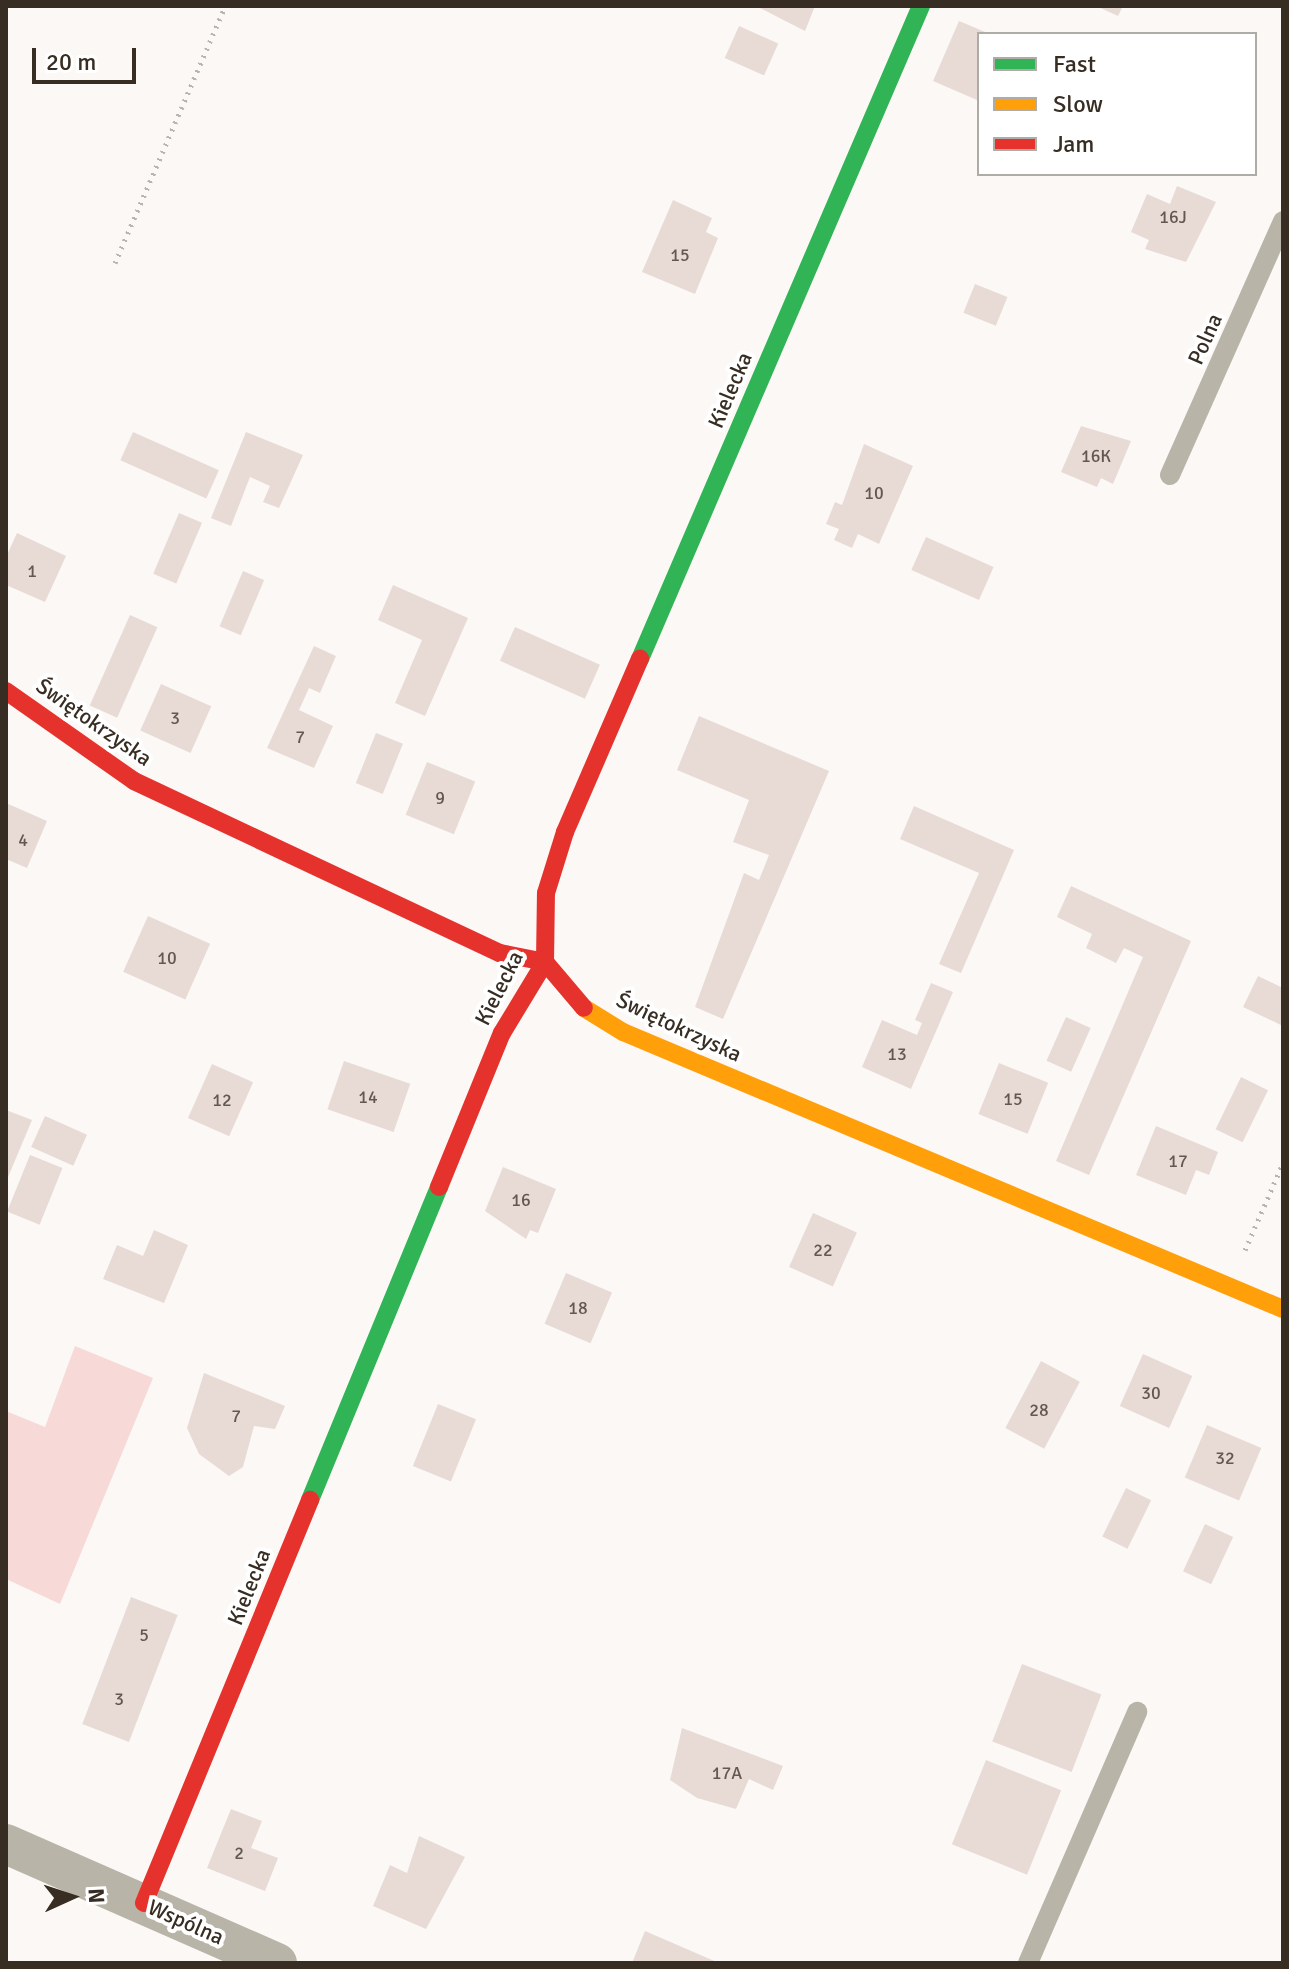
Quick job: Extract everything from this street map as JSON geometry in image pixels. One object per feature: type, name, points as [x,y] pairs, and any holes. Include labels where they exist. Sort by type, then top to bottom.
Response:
[{"type":"street","name":"Kielecka","points":[[144,1903],[502,1033],[545,962],[546,893],[565,832],[921,6]]},
{"type":"street","name":"Świętokrzyska","points":[[6,691],[134,781],[500,953],[545,962],[581,1006],[623,1032],[1283,1309]]},
{"type":"street","name":"Wspólna","points":[[6,1844],[277,1963]]},
{"type":"lane","name":"Polna","points":[[1170,475],[1283,221]]},
{"type":"lane","points":[[1028,1963],[1137,1712]]},
{"type":"path","points":[[115,263],[225,6]]},
{"type":"path","points":[[1230,1287],[1283,1163]]},
{"type":"shaded area","points":[[75,1346],[153,1378],[60,1604],[6,1579],[6,1411],[45,1427]]},
{"type":"building","points":[[756,6],[815,6],[805,31]]},
{"type":"building","points":[[1096,6],[1123,6],[1118,16]]},
{"type":"building","points":[[959,21],[985,32],[977,32],[977,100],[933,81]]},
{"type":"building","points":[[739,26],[778,43],[764,75],[725,58]]},
{"type":"building","points":[[1177,186],[1216,202],[1186,262],[1145,249],[1149,240],[1131,232],[1147,194],[1170,204]]},
{"type":"building","points":[[673,200],[712,218],[706,232],[718,238],[695,294],[642,272]]},
{"type":"building","points":[[975,284],[1007,297],[996,326],[963,313]]},
{"type":"building","points":[[1081,426],[1131,441],[1113,484],[1101,478],[1097,487],[1061,472]]},
{"type":"building","points":[[133,432],[219,470],[206,499],[120,460]]},
{"type":"building","points":[[246,432],[303,455],[279,508],[263,502],[270,486],[250,477],[231,526],[211,518]]},
{"type":"building","points":[[864,444],[913,466],[879,544],[858,534],[852,548],[834,540],[839,529],[826,524],[835,502],[842,505]]},
{"type":"building","points":[[179,513],[202,523],[176,584],[153,574]]},
{"type":"building","points":[[17,533],[66,556],[45,602],[6,585],[6,557]]},
{"type":"building","points":[[926,537],[994,567],[979,600],[911,570]]},
{"type":"building","points":[[243,571],[264,580],[241,635],[220,626]]},
{"type":"building","points":[[393,585],[468,618],[425,716],[395,703],[422,640],[378,620]]},
{"type":"building","points":[[130,615],[157,627],[117,718],[90,705]]},
{"type":"building","points":[[515,627],[600,665],[585,699],[500,661]]},
{"type":"building","points":[[314,646],[336,656],[320,693],[309,688],[299,710],[333,726],[314,768],[267,748]]},
{"type":"building","points":[[161,684],[211,706],[191,753],[140,731]]},
{"type":"building","points":[[699,716],[829,771],[723,1019],[695,1007],[744,873],[759,880],[769,855],[733,842],[749,800],[677,770]]},
{"type":"building","points":[[376,733],[403,744],[383,794],[356,783]]},
{"type":"building","points":[[427,762],[475,781],[454,834],[406,815]]},
{"type":"building","points":[[6,803],[47,821],[27,868],[6,859]]},
{"type":"building","points":[[914,806],[1014,850],[961,973],[939,964],[979,873],[900,839]]},
{"type":"building","points":[[1071,886],[1191,941],[1089,1175],[1056,1161],[1143,957],[1124,948],[1116,963],[1086,948],[1092,934],[1057,917]]},
{"type":"building","points":[[148,916],[210,944],[185,999],[123,972]]},
{"type":"building","points":[[1258,976],[1283,988],[1283,1026],[1243,1007]]},
{"type":"building","points":[[931,983],[953,992],[911,1089],[862,1067],[882,1020],[917,1035],[922,1023],[915,1020]]},
{"type":"building","points":[[1066,1017],[1091,1028],[1071,1072],[1046,1061]]},
{"type":"building","points":[[344,1061],[410,1084],[394,1132],[327,1109]]},
{"type":"building","points":[[999,1063],[1048,1083],[1028,1134],[978,1114]]},
{"type":"building","points":[[212,1064],[253,1082],[229,1136],[188,1118]]},
{"type":"building","points":[[1241,1077],[1268,1090],[1243,1142],[1216,1129]]},
{"type":"building","points":[[6,1110],[32,1120],[6,1182]]},
{"type":"building","points":[[45,1116],[87,1135],[73,1166],[31,1147]]},
{"type":"building","points":[[1156,1126],[1218,1152],[1209,1175],[1196,1170],[1186,1195],[1136,1175]]},
{"type":"building","points":[[30,1155],[62,1168],[40,1225],[7,1212]]},
{"type":"building","points":[[503,1167],[556,1189],[538,1233],[530,1230],[526,1239],[485,1211]]},
{"type":"building","points":[[813,1213],[857,1233],[833,1286],[789,1267]]},
{"type":"building","points":[[154,1230],[188,1245],[164,1303],[103,1279],[117,1245],[143,1256]]},
{"type":"building","points":[[566,1273],[612,1293],[591,1343],[545,1324]]},
{"type":"building","points":[[1143,1354],[1192,1376],[1169,1428],[1120,1406]]},
{"type":"building","points":[[1041,1361],[1080,1382],[1044,1449],[1005,1428]]},
{"type":"building","points":[[204,1373],[285,1406],[275,1429],[254,1426],[243,1467],[229,1476],[199,1454],[187,1428]]},
{"type":"building","points":[[438,1404],[476,1419],[451,1481],[413,1466]]},
{"type":"building","points":[[1207,1425],[1261,1448],[1239,1501],[1185,1477]]},
{"type":"building","points":[[1126,1488],[1151,1500],[1127,1549],[1102,1537]]},
{"type":"building","points":[[1205,1524],[1233,1537],[1211,1584],[1183,1571]]},
{"type":"building","points":[[131,1597],[178,1615],[129,1742],[82,1724]]},
{"type":"building","points":[[1022,1664],[1101,1694],[1072,1772],[992,1741]]},
{"type":"building","points":[[682,1728],[783,1766],[773,1790],[749,1779],[736,1809],[697,1798],[670,1780]]},
{"type":"building","points":[[986,1760],[1061,1790],[1027,1875],[952,1844]]},
{"type":"building","points":[[231,1809],[262,1821],[251,1848],[278,1858],[265,1891],[207,1868]]},
{"type":"building","points":[[419,1836],[465,1857],[426,1929],[373,1906],[390,1865],[407,1873]]},
{"type":"building","points":[[645,1931],[719,1963],[632,1963]]},
{"type":"traffic: fast","points":[[640,659],[921,6]]},
{"type":"traffic: fast","points":[[310,1500],[439,1187]]},
{"type":"traffic: slow","points":[[584,1008],[623,1032],[1283,1309]]},
{"type":"traffic: jam","points":[[439,1187],[502,1033],[545,962],[546,893],[565,832],[640,659]]},
{"type":"traffic: jam","points":[[6,691],[134,781],[500,953],[545,962],[584,1008]]},
{"type":"traffic: jam","points":[[144,1903],[310,1500]]}]
